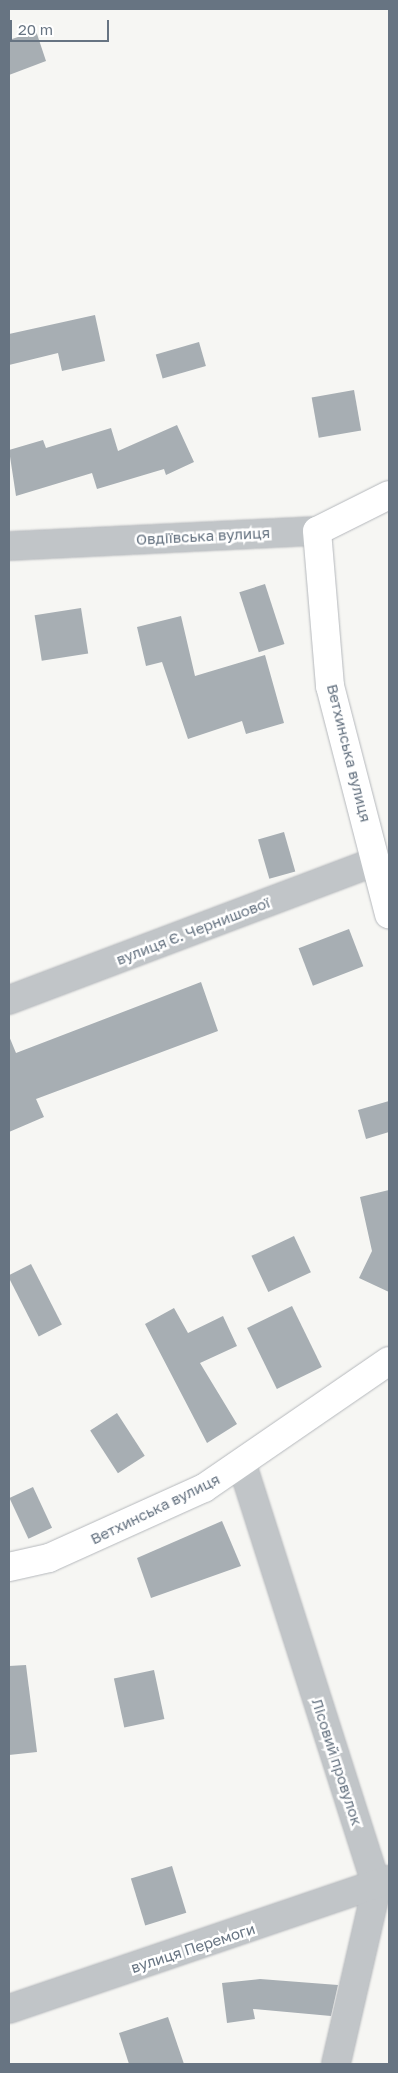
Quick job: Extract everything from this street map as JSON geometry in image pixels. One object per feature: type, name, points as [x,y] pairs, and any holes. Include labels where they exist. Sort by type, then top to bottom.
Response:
[{"type":"main road","name":"Овдіївська вулиця","points":[[317,531],[389,495]]},
{"type":"main road","name":"Ветхинська вулиця","points":[[317,531],[330,686],[389,914]]},
{"type":"main road","name":"Ветхинська вулиця","points":[[9,1568],[49,1558],[204,1488],[242,1464],[389,1361]]},
{"type":"street","name":"Овдіївська вулиця","points":[[9,546],[317,531]]},
{"type":"street","name":"вулиця Є. Чернишової","points":[[9,1000],[376,861]]},
{"type":"street","name":"Лісовий провулок","points":[[242,1464],[383,1883]]},
{"type":"street","name":"вулиця Перемоги","points":[[9,2009],[383,1883]]},
{"type":"street","points":[[336,2064],[383,1883]]},
{"type":"building","points":[[36,31],[46,61],[9,75],[9,40]]},
{"type":"building","points":[[95,315],[105,361],[62,371],[58,353],[9,365],[9,334]]},
{"type":"building","points":[[199,342],[206,366],[163,378],[156,354]]},
{"type":"building","points":[[354,390],[361,430],[319,438],[312,397]]},
{"type":"building","points":[[177,425],[194,462],[166,475],[164,469],[97,489],[92,473],[16,496],[9,450],[43,440],[46,448],[111,428],[118,451]]},
{"type":"building","points":[[265,584],[284,644],[259,652],[239,592]]},
{"type":"building","points":[[81,608],[88,653],[42,661],[35,615]]},
{"type":"building","points":[[181,616],[195,676],[265,655],[284,723],[246,734],[242,721],[188,739],[162,662],[146,666],[137,627]]},
{"type":"building","points":[[284,832],[295,871],[269,879],[258,839]]},
{"type":"building","points":[[349,929],[363,966],[313,986],[299,948]]},
{"type":"building","points":[[201,982],[218,1031],[36,1099],[44,1117],[9,1132],[9,1036],[16,1053]]},
{"type":"building","points":[[389,1101],[389,1132],[366,1139],[358,1110]]},
{"type":"building","points":[[389,1190],[389,1292],[359,1278],[372,1251],[360,1197]]},
{"type":"building","points":[[294,1236],[311,1272],[268,1292],[251,1256]]},
{"type":"building","points":[[31,1264],[62,1325],[39,1336],[9,1278],[9,1275]]},
{"type":"building","points":[[292,1306],[322,1367],[277,1389],[247,1328]]},
{"type":"building","points":[[174,1308],[188,1333],[223,1316],[237,1346],[200,1363],[237,1424],[207,1443],[145,1324]]},
{"type":"building","points":[[117,1413],[145,1456],[118,1473],[90,1430]]},
{"type":"building","points":[[33,1487],[52,1528],[28,1539],[9,1498]]},
{"type":"building","points":[[222,1521],[241,1566],[151,1598],[137,1558]]},
{"type":"building","points":[[26,1665],[37,1752],[9,1755],[9,1666]]},
{"type":"building","points":[[154,1670],[164,1719],[124,1727],[114,1679]]},
{"type":"building","points":[[172,1866],[186,1913],[145,1925],[131,1879]]},
{"type":"building","points":[[260,1979],[338,1985],[331,2016],[253,2009],[255,2019],[227,2023],[222,1983]]},
{"type":"building","points":[[168,2017],[184,2064],[129,2064],[119,2033]]}]
